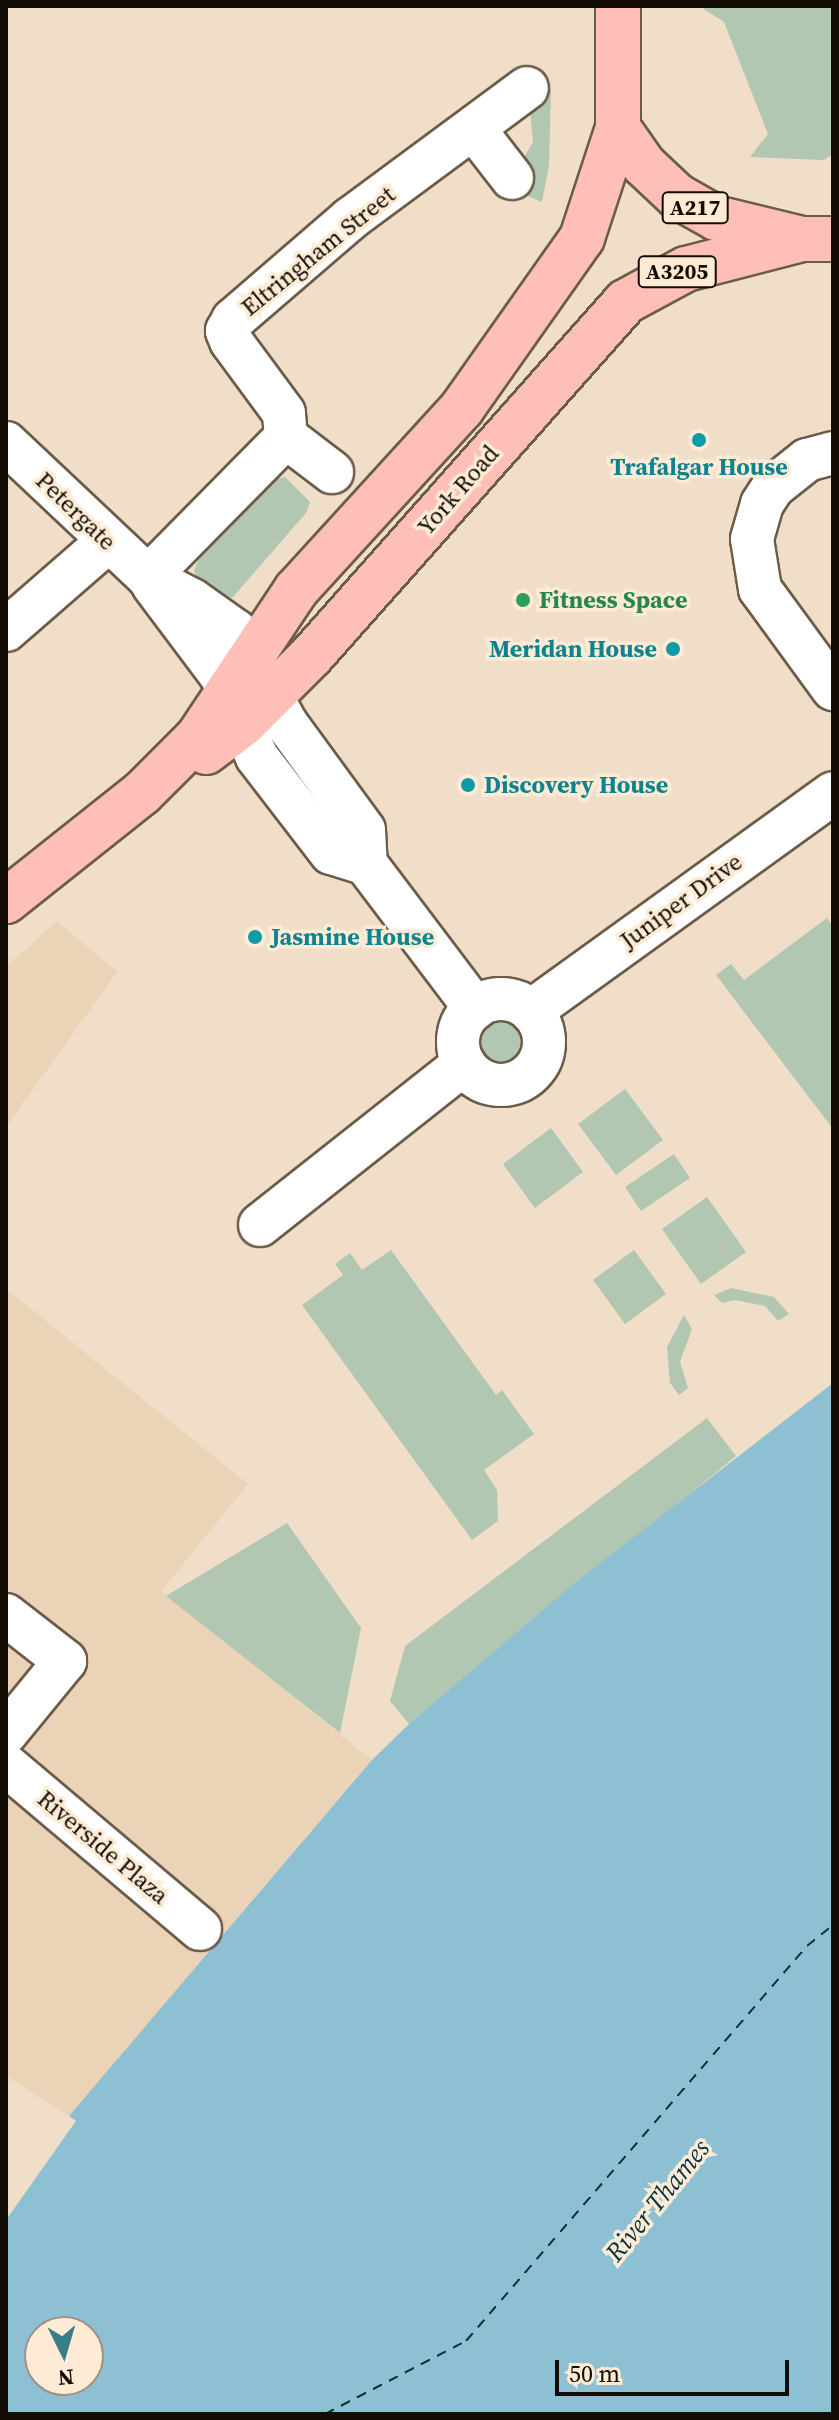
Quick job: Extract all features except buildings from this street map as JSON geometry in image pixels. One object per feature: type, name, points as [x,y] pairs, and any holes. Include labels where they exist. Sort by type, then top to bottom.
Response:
[{"type":"highway","name":"York Road","points":[[249,704],[253,656],[311,571],[434,441],[554,283],[582,238],[618,128],[618,6]]},
{"type":"highway","name":"A217","points":[[618,128],[652,173],[695,208],[817,239]]},
{"type":"highway","name":"York Road","points":[[9,893],[142,793],[249,704],[625,302],[686,269],[817,239]]},
{"type":"street","name":"Eltringham Street","points":[[286,437],[284,413],[231,341],[227,331],[233,320],[350,219],[527,88]]},
{"type":"street","points":[[474,129],[512,178]]},
{"type":"street","points":[[148,577],[286,437],[332,472]]},
{"type":"street","name":"Petergate","points":[[6,443],[106,543],[148,577],[225,621],[253,656]]},
{"type":"street","points":[[833,453],[807,460],[773,487],[762,504],[752,539],[760,589],[833,689]]},
{"type":"street","points":[[6,630],[106,543]]},
{"type":"street","name":"Petergate","points":[[148,577],[249,704]]},
{"type":"street","points":[[249,704],[257,757],[331,853],[366,864],[475,1008]]},
{"type":"street","name":"Juniper Drive","points":[[531,1011],[833,793]]},
{"type":"street","points":[[510,1000],[531,1011],[544,1045],[526,1078],[513,1084],[485,1082],[464,1064],[458,1040],[475,1008],[510,1000]]},
{"type":"street","points":[[260,1225],[464,1064]]},
{"type":"street","points":[[6,1615],[65,1661],[6,1733]]},
{"type":"street","name":"Riverside Plaza","points":[[6,1765],[200,1929]]},
{"type":"shaded area","points":[[57,921],[117,972],[6,1127],[6,967]]},
{"type":"shaded area","points":[[6,1289],[248,1484],[161,1591],[372,1760],[69,2116],[6,2076]]},
{"type":"green space","points":[[699,6],[833,6],[833,154],[824,160],[750,157],[768,134],[724,22]]},
{"type":"green space","points":[[551,89],[549,165],[542,202],[507,187],[533,142],[529,101]]},
{"type":"green space","points":[[285,477],[310,502],[306,513],[233,597],[224,599],[198,581],[194,570],[199,559],[276,479]]},
{"type":"green space","points":[[827,918],[833,926],[833,1129],[716,975],[731,964],[744,980]]},
{"type":"green space","points":[[501,1019],[518,1026],[525,1043],[518,1060],[501,1067],[484,1060],[477,1043],[484,1026]]},
{"type":"green space","points":[[625,1089],[663,1140],[616,1175],[578,1124]]},
{"type":"green space","points":[[551,1128],[583,1172],[535,1208],[503,1164]]},
{"type":"green space","points":[[674,1154],[690,1178],[641,1211],[625,1187]]},
{"type":"green space","points":[[707,1197],[746,1252],[701,1284],[662,1229]]},
{"type":"green space","points":[[391,1250],[496,1395],[502,1390],[534,1434],[484,1470],[497,1490],[498,1521],[472,1540],[302,1305],[343,1275],[335,1264],[350,1253],[362,1270]]},
{"type":"green space","points":[[634,1250],[666,1294],[625,1324],[593,1280]]},
{"type":"green space","points":[[731,1288],[774,1297],[789,1314],[778,1321],[765,1306],[735,1300],[722,1303],[714,1295]]},
{"type":"green space","points":[[684,1315],[692,1329],[680,1362],[688,1388],[679,1395],[670,1383],[667,1347]]},
{"type":"green space","points":[[707,1418],[736,1456],[409,1724],[390,1701],[405,1646]]},
{"type":"green space","points":[[287,1523],[361,1628],[340,1733],[166,1596]]},
{"type":"water","name":"River Thames","points":[[833,1383],[833,2414],[6,2414],[6,2220],[76,2121],[69,2116],[372,1760],[409,1724],[576,1582]]},
{"type":"ferry route","points":[[325,2414],[466,2341],[807,1946],[833,1925]]},
{"type":"place","name":"Trafalgar House","points":[[699,440]]},
{"type":"place","name":"Fitness Space","points":[[523,600]]},
{"type":"place","name":"Meridan House","points":[[673,649]]},
{"type":"place","name":"Discovery House","points":[[468,785]]},
{"type":"place","name":"Jasmine House","points":[[255,937]]}]
